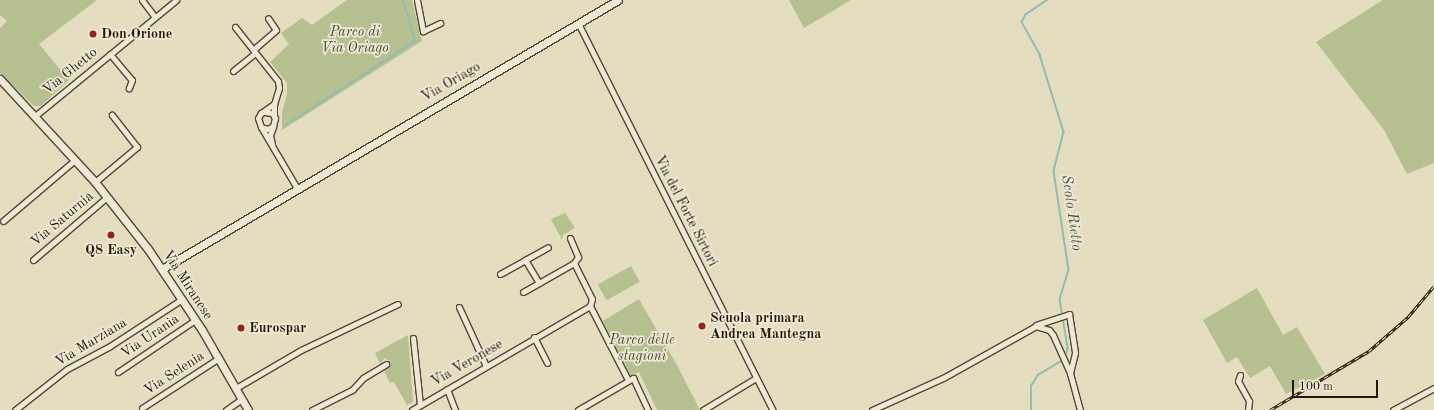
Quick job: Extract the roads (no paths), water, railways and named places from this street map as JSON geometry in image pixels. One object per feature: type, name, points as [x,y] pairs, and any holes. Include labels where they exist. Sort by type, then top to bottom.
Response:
[{"type":"street","points":[[142,0],[155,17]]},
{"type":"street","name":"Via Ghetto","points":[[35,116],[176,0]]},
{"type":"street","points":[[417,0],[423,31],[440,23]]},
{"type":"street","name":"Via Oriago","points":[[162,269],[618,0]]},
{"type":"street","points":[[233,71],[276,30],[268,18]]},
{"type":"street","name":"Via del Forte Sirtori","points":[[578,23],[773,410]]},
{"type":"street","points":[[235,27],[278,83],[274,104],[273,126],[270,134],[273,147]]},
{"type":"street","points":[[110,54],[132,80],[132,85],[129,88]]},
{"type":"street","name":"Via Miranese","points":[[0,79],[95,182],[162,269],[219,358],[248,410]]},
{"type":"street","name":"Via Miranese","points":[[0,84],[14,94]]},
{"type":"street","points":[[274,104],[258,118],[261,127],[297,188]]},
{"type":"street","points":[[264,112],[274,116]]},
{"type":"street","points":[[95,182],[137,147],[112,115]]},
{"type":"street","points":[[261,127],[268,128],[273,126]]},
{"type":"street","points":[[3,221],[75,160]]},
{"type":"street","name":"Via Saturnia","points":[[33,260],[107,197]]},
{"type":"street","points":[[523,292],[574,263],[578,257],[570,238]]},
{"type":"street","points":[[500,274],[548,247]]},
{"type":"street","points":[[525,260],[539,283]]},
{"type":"street","points":[[574,263],[592,299],[590,306],[628,380]]},
{"type":"street","name":"Via Marziana","points":[[15,410],[67,369],[110,346],[182,300]]},
{"type":"street","points":[[236,388],[301,350],[398,304]]},
{"type":"street","name":"Via Veronese","points":[[412,410],[534,337],[590,306]]},
{"type":"street","points":[[459,307],[486,366]]},
{"type":"street","points":[[872,410],[943,378],[1033,326],[1064,315],[1075,354],[1070,373]]},
{"type":"street","name":"Via Urania","points":[[118,372],[195,320]]},
{"type":"street","points":[[1033,326],[1049,330],[1070,373],[1080,410]]},
{"type":"street","points":[[534,337],[547,363]]},
{"type":"street","points":[[413,338],[420,405]]},
{"type":"street","name":"Via Selenia","points":[[142,408],[219,358]]},
{"type":"street","points":[[312,410],[352,390],[363,378],[386,364]]},
{"type":"street","points":[[1240,375],[1238,381],[1249,401],[1248,410]]},
{"type":"street","points":[[578,410],[633,378],[648,410]]},
{"type":"street","points":[[703,410],[756,378]]},
{"type":"street","points":[[447,388],[455,410]]},
{"type":"street","points":[[1393,410],[1434,388]]},
{"type":"street","points":[[226,410],[242,400]]},
{"type":"waterway","points":[[285,126],[415,41],[403,0]]},
{"type":"waterway","name":"Scolo Rietto","points":[[1048,0],[1026,15],[1022,22],[1040,55],[1064,132],[1054,171],[1069,270],[1060,299],[1068,348],[1067,353]]},
{"type":"waterway","name":"Scolo Rietto","points":[[1031,410],[1031,386],[1038,375],[1060,362]]},
{"type":"railway","points":[[1270,410],[1369,351],[1408,317],[1434,286]]},
{"type":"place","name":"Don Orione","points":[[93,34]]},
{"type":"place","name":"Q8 Easy","points":[[111,235]]},
{"type":"place","name":"Scuola primara Andrea Mantegna","points":[[702,326]]},
{"type":"place","name":"Eurospar","points":[[241,328]]},
{"type":"park label","name":"Parco di Via Oriago","points":[[355,40]]},
{"type":"park label","name":"Parco delle stagioni","points":[[642,348]]}]
